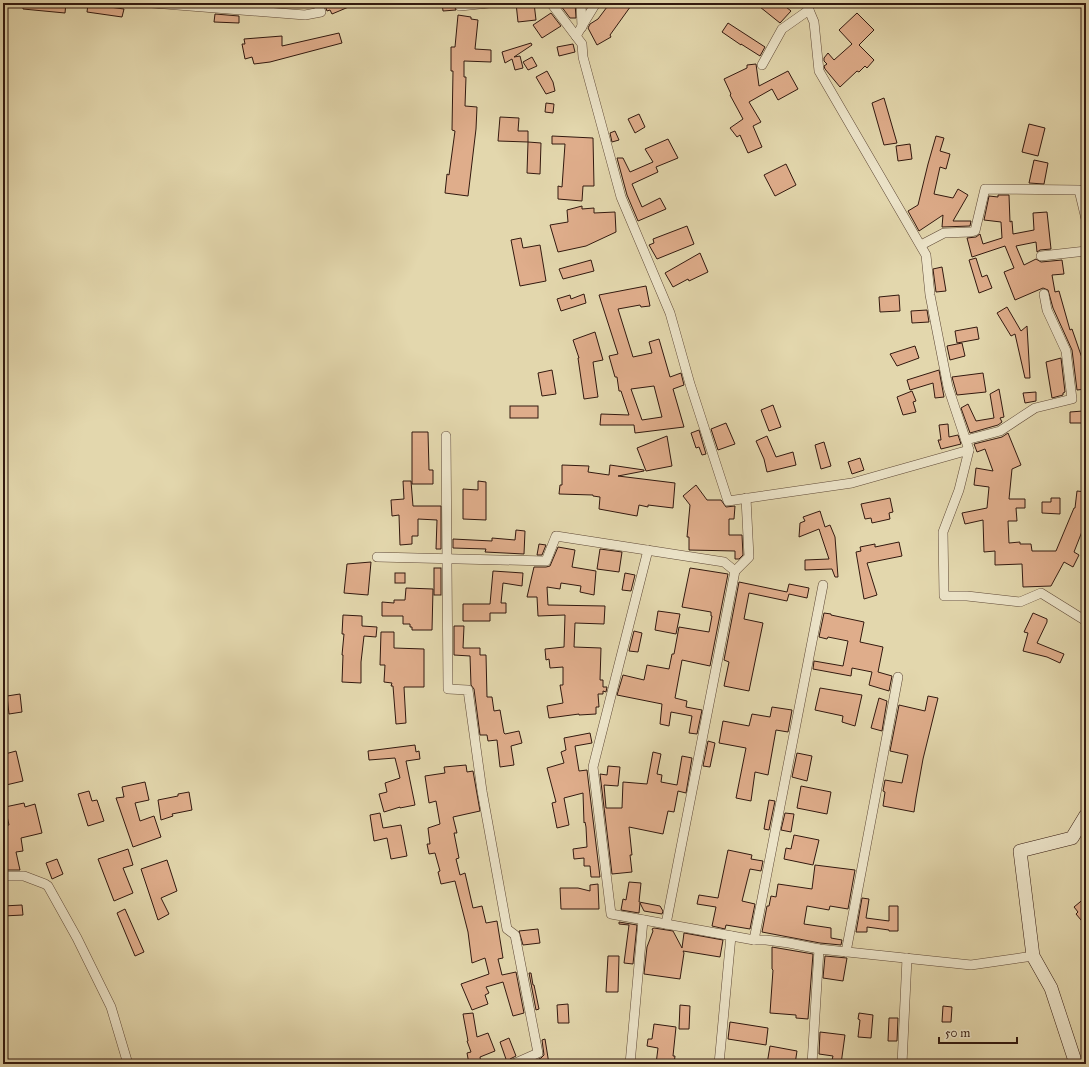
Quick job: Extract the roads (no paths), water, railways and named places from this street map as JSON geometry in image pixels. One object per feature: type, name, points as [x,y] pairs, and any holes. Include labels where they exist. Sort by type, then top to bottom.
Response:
[{"type":"street","points":[[152,3],[305,16],[321,12],[317,3]]},
{"type":"street","points":[[459,3],[460,6],[488,3]]},
{"type":"street","points":[[551,3],[582,44],[583,57],[621,197],[670,313],[690,384],[728,501],[852,483],[969,450]]},
{"type":"street","points":[[581,3],[582,27]]},
{"type":"street","points":[[576,36],[596,3]]},
{"type":"street","points":[[762,65],[782,28],[808,6],[814,22],[819,71],[926,255],[930,295],[948,387],[969,450],[959,490],[943,532],[944,596],[967,596],[1020,602],[1041,592],[1086,621]]},
{"type":"street","points":[[921,245],[944,233],[975,231],[984,189],[1079,190],[1086,219]]},
{"type":"street","points":[[1041,256],[1086,251]]},
{"type":"street","points":[[966,440],[1000,431],[1035,408],[1072,399],[1066,351],[1047,310],[1044,294]]},
{"type":"street","points":[[446,436],[448,689],[468,690],[482,791],[507,929],[515,935],[538,1053],[514,1064]]},
{"type":"street","points":[[666,924],[735,571],[749,557],[746,498]]},
{"type":"street","points":[[377,557],[546,561],[556,536],[724,562],[735,571]]},
{"type":"street","points":[[648,550],[593,767],[611,914],[754,940],[789,943],[819,949],[971,965],[1033,956]]},
{"type":"street","points":[[754,940],[823,585]]},
{"type":"street","points":[[846,952],[898,678]]},
{"type":"street","points":[[1076,1064],[1051,988],[1033,956],[1020,851],[1072,838],[1086,815]]},
{"type":"street","points":[[3,876],[24,876],[48,886],[77,938],[111,1007],[128,1064]]},
{"type":"street","points":[[630,1064],[643,920]]},
{"type":"street","points":[[719,1064],[731,936]]},
{"type":"street","points":[[812,1064],[819,949]]},
{"type":"street","points":[[902,1064],[907,958]]}]
